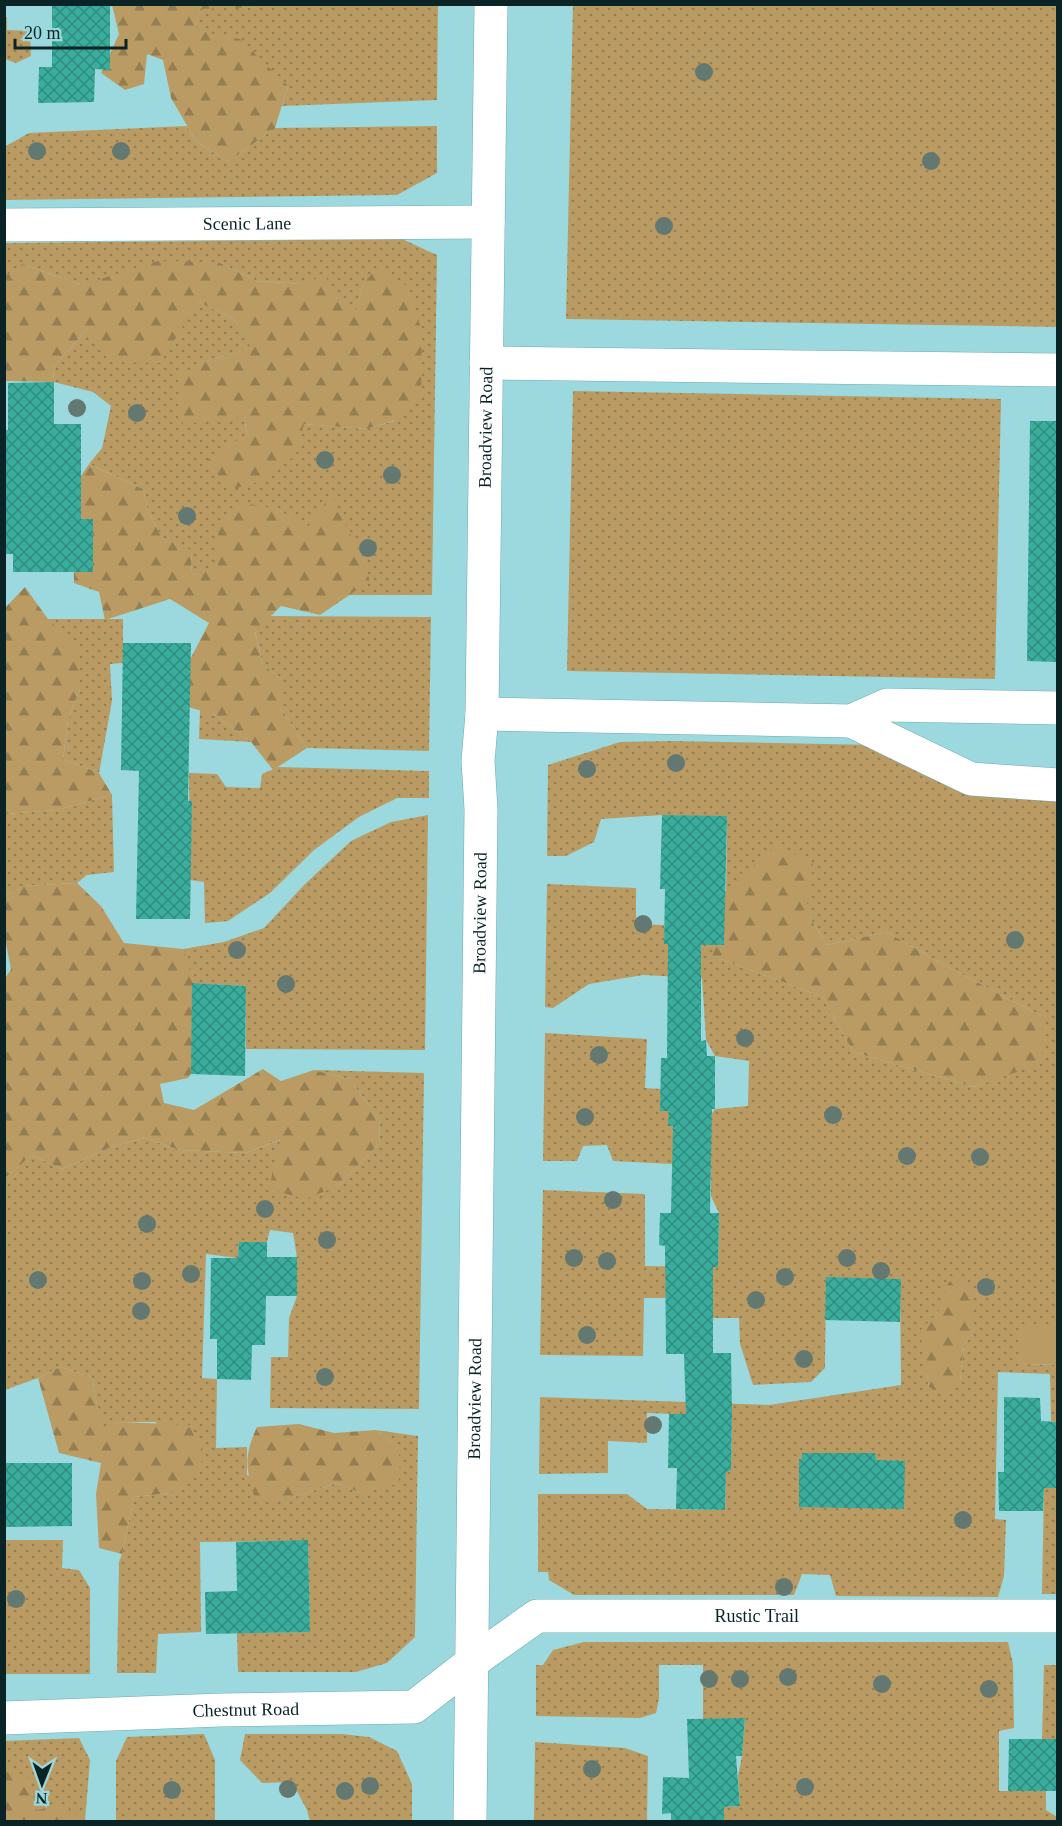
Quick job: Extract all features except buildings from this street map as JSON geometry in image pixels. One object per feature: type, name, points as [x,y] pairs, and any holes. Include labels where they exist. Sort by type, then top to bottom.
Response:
[{"type":"main road","name":"Broadview Road","points":[[470,1821],[481,809],[478,760],[482,714],[491,4]]},
{"type":"main road","name":"Scenic Lane","points":[[4,225],[488,222]]},
{"type":"main road","points":[[486,363],[1058,370]]},
{"type":"main road","points":[[482,714],[851,721],[888,705],[1058,708]]},
{"type":"main road","points":[[851,721],[971,779],[1058,784]]},
{"type":"main road","name":"Rustic Trail","points":[[472,1662],[537,1616],[1058,1616]]},
{"type":"main road","name":"Chestnut Road","points":[[4,1718],[221,1710],[414,1707],[472,1662]]},
{"type":"green space","points":[[262,4],[438,5],[437,100],[282,106],[288,86],[195,30],[200,8],[261,7]]},
{"type":"green space","points":[[112,5],[262,5],[262,7],[200,9],[195,30],[240,39],[288,86],[275,128],[228,162],[196,141],[171,98],[163,60],[147,54],[144,84],[125,90],[101,73],[119,34]]},
{"type":"green space","points":[[573,5],[1057,5],[1057,327],[566,319]]},
{"type":"green space","points":[[4,17],[7,17],[7,30],[30,31],[31,56],[16,63],[5,59]]},
{"type":"green space","points":[[187,126],[196,141],[228,162],[275,128],[437,126],[437,173],[397,195],[5,200],[4,147],[29,133]]},
{"type":"green space","points":[[402,239],[437,255],[432,595],[348,595],[370,580],[307,529],[277,509],[218,531],[218,568],[192,575],[191,551],[162,538],[148,511],[143,489],[89,464],[102,448],[111,406],[93,392],[54,382],[53,368],[88,328],[198,302],[233,318],[252,348],[207,361],[179,376],[179,391],[244,417],[247,434],[304,424],[366,429],[394,421],[363,284],[356,313],[336,297],[303,284],[257,281],[218,262],[82,285],[22,264],[5,278],[5,243]]},
{"type":"green space","points":[[158,261],[218,262],[257,281],[303,284],[325,275],[336,297],[356,312],[363,284],[377,268],[409,287],[422,332],[421,394],[393,421],[366,429],[304,424],[296,455],[259,482],[229,490],[207,460],[247,434],[244,417],[183,424],[179,375],[207,361],[251,348],[233,318],[198,302],[160,363],[112,362],[88,328],[53,368],[54,382],[5,381],[6,275],[22,264],[82,285]]},
{"type":"green space","points":[[573,391],[1001,399],[995,679],[567,671]]},
{"type":"green space","points":[[89,464],[143,489],[148,511],[162,538],[191,550],[192,575],[218,567],[218,531],[237,502],[277,509],[307,528],[331,495],[358,550],[370,581],[320,615],[281,606],[255,632],[263,665],[282,679],[282,710],[307,748],[273,770],[251,742],[215,715],[185,706],[183,673],[209,623],[170,599],[105,620],[99,592],[74,583],[73,488]]},
{"type":"green space","points":[[25,587],[48,619],[80,652],[80,689],[68,720],[63,759],[99,773],[112,795],[57,810],[5,814],[5,608]]},
{"type":"green space","points":[[270,616],[431,617],[429,751],[307,748],[282,710],[282,679],[263,665],[255,631]]},
{"type":"green space","points":[[48,619],[123,619],[123,663],[110,664],[112,701],[99,773],[63,759],[68,720],[80,689]]},
{"type":"green space","points":[[200,710],[215,715],[251,742],[199,739]]},
{"type":"green space","points":[[620,742],[874,745],[923,775],[962,790],[1057,796],[1057,1324],[1022,1324],[1021,1364],[1057,1365],[1057,1422],[1051,1421],[1050,1374],[998,1372],[995,1519],[1006,1520],[1004,1576],[998,1597],[836,1596],[830,1575],[802,1574],[794,1595],[574,1595],[549,1580],[548,1572],[538,1572],[538,1494],[627,1494],[647,1509],[725,1510],[726,1472],[731,1470],[732,1416],[647,1413],[647,1443],[608,1441],[608,1473],[539,1474],[540,1397],[769,1405],[901,1385],[900,1279],[826,1278],[825,1368],[811,1382],[753,1385],[740,1344],[739,1318],[713,1318],[713,1298],[644,1298],[643,1356],[540,1355],[543,1190],[645,1194],[645,1266],[718,1267],[719,1213],[711,1196],[711,1158],[673,1164],[613,1161],[607,1145],[583,1146],[577,1161],[543,1161],[545,1033],[647,1039],[645,1088],[661,1089],[669,1111],[669,1126],[698,1127],[698,1134],[715,1109],[748,1106],[749,1061],[715,1056],[706,1040],[702,978],[643,975],[589,984],[553,1008],[545,1007],[547,884],[636,888],[636,924],[664,925],[664,944],[713,945],[713,956],[823,997],[853,1052],[974,1087],[1042,1062],[1042,1016],[887,932],[827,945],[806,912],[726,892],[727,817],[662,815],[601,819],[594,842],[566,856],[547,856],[548,765]],"holes":[[[942,1308],[974,1329],[964,1345],[960,1382],[929,1387],[921,1331]]]},
{"type":"green space","points":[[278,767],[429,771],[429,798],[397,798],[359,817],[314,850],[270,893],[228,921],[205,923],[204,882],[190,880],[189,773],[217,774],[226,787],[260,788],[262,774]]},
{"type":"green space","points":[[112,795],[114,872],[87,875],[77,883],[23,886],[5,896],[5,814],[57,810]]},
{"type":"green space","points":[[428,815],[425,1050],[246,1049],[246,986],[192,983],[183,949],[224,942],[264,928],[305,884],[351,841],[391,822]]},
{"type":"green space","points":[[775,846],[813,862],[806,912],[827,945],[887,932],[1042,1016],[1042,1063],[974,1087],[853,1052],[823,997],[713,956],[710,905]]},
{"type":"green space","points":[[77,883],[101,906],[124,943],[183,949],[190,970],[213,1000],[209,1049],[188,1078],[160,1084],[164,1103],[194,1110],[263,1069],[281,1081],[314,1070],[349,1079],[380,1119],[379,1144],[338,1186],[305,1199],[269,1189],[280,1140],[245,1153],[179,1150],[145,1138],[111,1147],[62,1169],[32,1155],[5,1178],[4,980],[11,969],[5,939],[5,896],[23,886]]},
{"type":"green space","points":[[314,1070],[424,1073],[419,1409],[270,1408],[271,1357],[288,1357],[289,1318],[297,1296],[297,1257],[293,1233],[270,1230],[267,1242],[239,1242],[238,1258],[206,1254],[202,1378],[217,1379],[216,1448],[247,1447],[247,1475],[294,1497],[337,1483],[361,1493],[399,1447],[376,1430],[418,1436],[415,1637],[387,1663],[356,1672],[238,1672],[237,1633],[310,1632],[308,1541],[200,1542],[201,1632],[158,1634],[156,1673],[117,1673],[119,1562],[134,1497],[170,1493],[156,1422],[122,1422],[101,1428],[92,1377],[60,1367],[5,1390],[5,1178],[32,1155],[62,1169],[111,1147],[145,1138],[179,1150],[245,1153],[281,1140],[338,1186],[379,1144],[380,1119],[349,1079]]},
{"type":"green space","points":[[955,1274],[971,1287],[974,1329],[964,1345],[960,1382],[948,1396],[929,1387],[920,1331],[942,1308],[945,1288]]},
{"type":"green space","points":[[1021,1324],[1057,1324],[1057,1365],[1021,1364]]},
{"type":"green space","points":[[60,1367],[92,1377],[101,1427],[122,1422],[191,1425],[205,1456],[193,1473],[170,1493],[134,1497],[122,1554],[99,1548],[96,1494],[101,1463],[59,1453],[38,1378]]},
{"type":"green space","points":[[299,1424],[334,1433],[376,1430],[399,1447],[400,1483],[361,1493],[337,1483],[294,1497],[256,1501],[247,1464],[257,1427]]},
{"type":"green space","points":[[1044,1488],[1057,1488],[1057,1594],[1042,1594]]},
{"type":"green space","points":[[5,1540],[63,1540],[62,1568],[79,1570],[90,1588],[90,1674],[5,1674]]},
{"type":"green space","points":[[584,1642],[1008,1642],[1013,1664],[1014,1728],[999,1731],[999,1791],[1046,1791],[1046,1810],[1057,1817],[1057,1821],[724,1821],[724,1807],[740,1806],[738,1776],[745,1719],[703,1719],[703,1665],[659,1665],[659,1699],[656,1713],[640,1718],[536,1716],[536,1665],[543,1665],[553,1650]]},
{"type":"green space","points":[[1044,1665],[1057,1665],[1057,1739],[1042,1739]]},
{"type":"green space","points":[[204,1734],[215,1760],[215,1821],[116,1821],[116,1761],[127,1737]]},
{"type":"green space","points":[[245,1734],[342,1734],[369,1737],[397,1751],[412,1784],[412,1821],[310,1821],[307,1810],[292,1782],[262,1783],[240,1760]]},
{"type":"green space","points":[[79,1738],[90,1760],[85,1821],[5,1821],[4,1741]]},
{"type":"green space","points":[[535,1742],[625,1748],[648,1756],[647,1821],[534,1821]]},
{"type":"green space","points":[[4,1769],[29,1779],[37,1810],[65,1805],[83,1821],[5,1821]]}]
